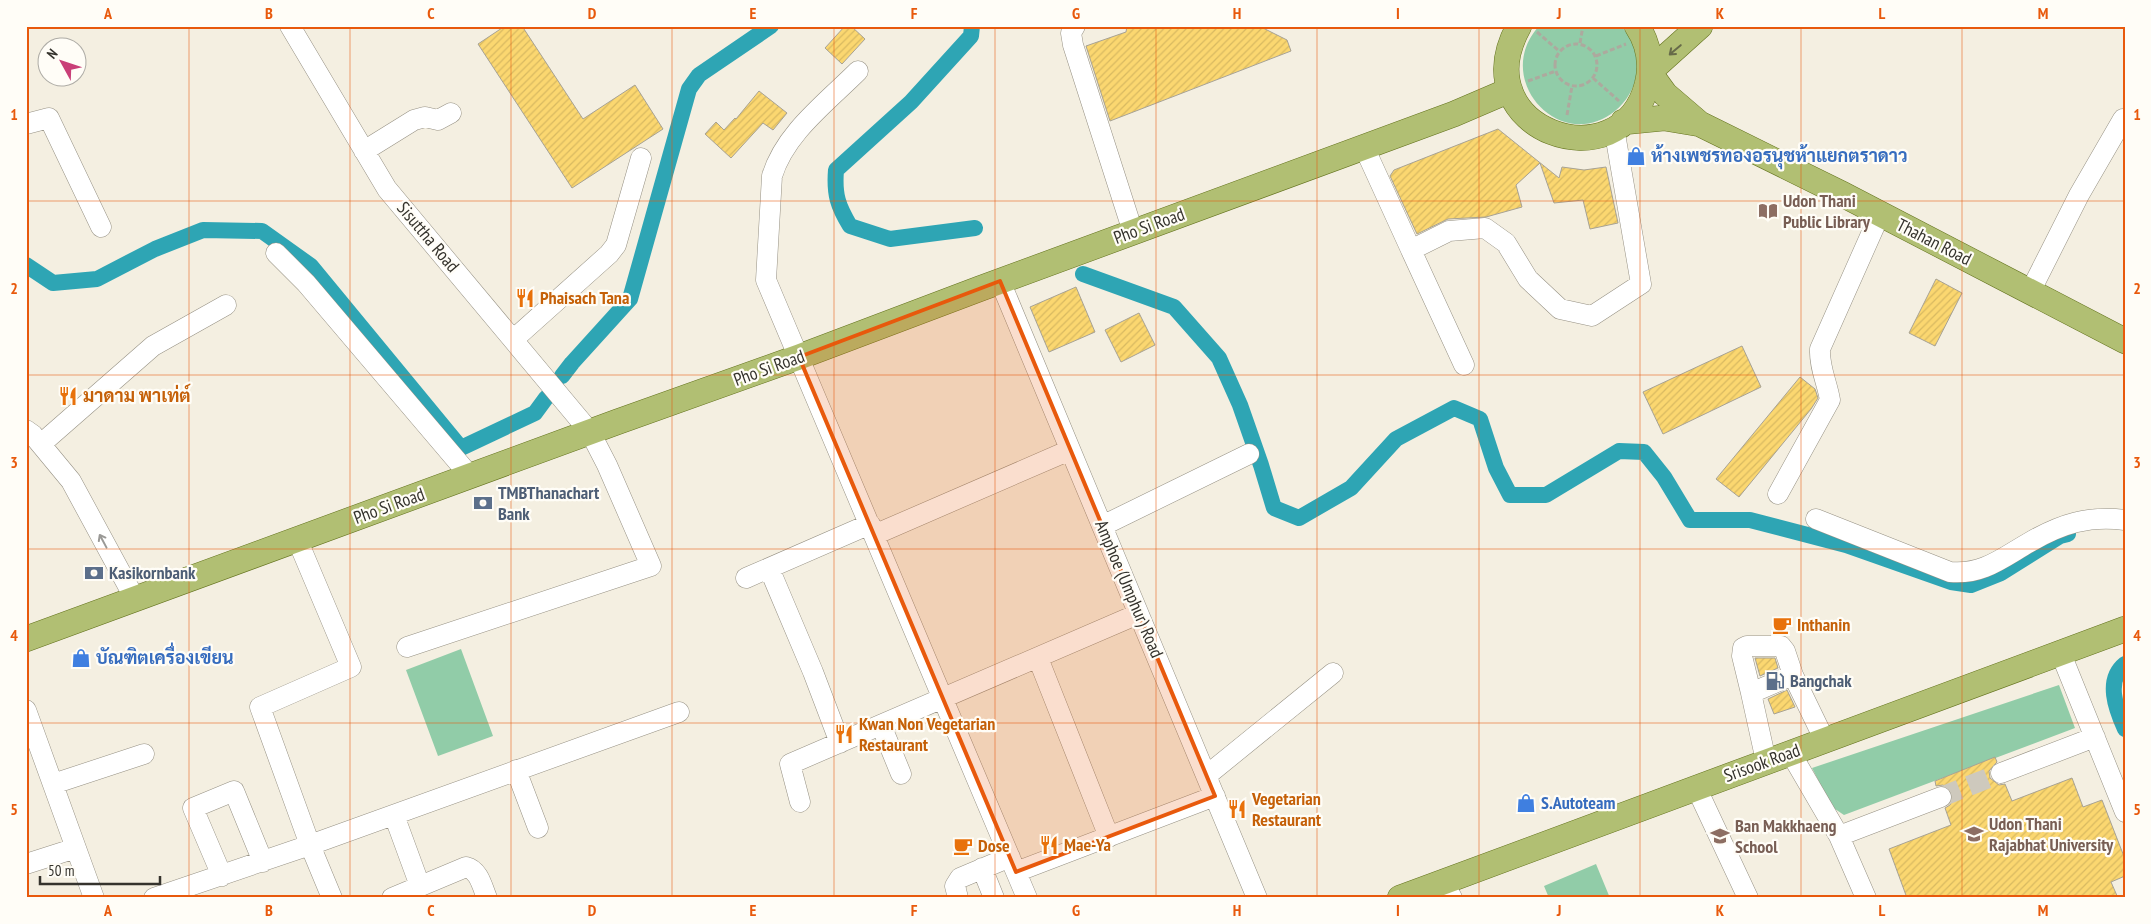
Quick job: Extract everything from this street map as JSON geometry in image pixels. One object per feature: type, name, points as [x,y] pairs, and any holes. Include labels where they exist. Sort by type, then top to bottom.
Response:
[{"type":"main road","points":[[1649,72],[1700,26]]},
{"type":"main road","points":[[1515,30],[1508,48],[1506,69],[1510,89],[1526,116],[1552,134],[1583,138],[1599,135],[1623,121],[1644,93],[1649,72],[1648,50],[1640,32]]},
{"type":"main road","name":"Thahan Road","points":[[1649,72],[1665,94],[1700,124],[1880,214],[2125,342]]},
{"type":"main road","name":"Pho Si Road","points":[[26,639],[799,357],[1454,114],[1510,89]]},
{"type":"main road","points":[[1623,121],[1664,118],[1700,124]]},
{"type":"main road","name":"Srisook Road","points":[[1400,898],[1447,890],[1696,787],[2125,629]]},
{"type":"street","name":"Sisuttha Road","points":[[290,26],[387,189],[590,432],[651,566],[407,647]]},
{"type":"street","points":[[1074,26],[1071,33],[1073,45],[1133,232]]},
{"type":"street","points":[[858,71],[794,136],[776,162],[772,176],[766,280],[1027,898]]},
{"type":"street","points":[[364,151],[414,120],[425,117],[438,120],[451,113]]},
{"type":"street","points":[[26,124],[49,118],[101,227]]},
{"type":"street","points":[[2030,292],[2079,194],[2123,119]]},
{"type":"street","points":[[1411,250],[1449,231],[1486,228],[1506,243],[1528,279],[1560,309],[1592,316],[1641,284],[1623,121]]},
{"type":"street","points":[[1364,147],[1464,365]]},
{"type":"street","points":[[514,339],[609,254],[616,245],[641,158]]},
{"type":"street","points":[[1778,494],[1830,400],[1827,383],[1819,361],[1820,349],[1880,214]]},
{"type":"street","points":[[276,253],[306,283],[470,476]]},
{"type":"street","name":"Amphoe (Umphur) Road","points":[[1000,281],[1257,898]]},
{"type":"street","points":[[41,444],[153,346],[226,304]]},
{"type":"street","points":[[26,430],[41,444],[71,481],[135,599]]},
{"type":"street","points":[[746,578],[872,530],[1070,450]]},
{"type":"street","points":[[1102,526],[1249,454]]},
{"type":"street","points":[[1816,519],[1950,572],[1966,573],[1989,566],[2032,541],[2073,523],[2088,518],[2125,520]]},
{"type":"street","points":[[297,539],[351,667],[260,707],[310,845],[332,898]]},
{"type":"street","points":[[769,568],[813,672],[840,743]]},
{"type":"street","points":[[800,802],[790,764],[1138,614]]},
{"type":"street","points":[[1766,761],[1742,656],[1743,648],[1747,646],[1781,646],[1824,739]]},
{"type":"street","points":[[2061,654],[2125,812]]},
{"type":"street","points":[[1038,658],[1109,837]]},
{"type":"street","points":[[1206,776],[1333,673]]},
{"type":"street","points":[[1751,694],[1793,675]]},
{"type":"street","points":[[26,710],[94,898]]},
{"type":"street","points":[[154,898],[263,862],[679,712]]},
{"type":"street","points":[[880,725],[901,774]]},
{"type":"street","points":[[2001,773],[2095,737]]},
{"type":"street","points":[[1790,752],[1839,836],[1866,898]]},
{"type":"street","points":[[53,784],[144,754]]},
{"type":"street","points":[[516,770],[538,828]]},
{"type":"street","points":[[1696,787],[1748,898]]},
{"type":"street","points":[[222,876],[193,808],[234,791],[263,862]]},
{"type":"street","points":[[958,898],[955,886],[960,878],[982,868],[1013,864],[1109,837],[1215,796]]},
{"type":"street","points":[[1839,836],[1941,797]]},
{"type":"street","points":[[394,815],[420,886]]},
{"type":"street","points":[[26,864],[76,848]]},
{"type":"street","points":[[392,898],[466,867],[472,868],[477,874],[487,898]]},
{"type":"street","points":[[982,868],[994,898]]},
{"type":"path","points":[[1580,43],[1583,26]]},
{"type":"path","points":[[1515,30],[1559,51]]},
{"type":"path","points":[[1596,56],[1640,32]]},
{"type":"path","points":[[1580,43],[1591,48],[1596,56],[1598,67],[1593,78],[1584,85],[1572,86],[1562,80],[1556,71],[1555,59],[1559,51],[1569,44],[1580,43]]},
{"type":"path","points":[[1510,89],[1556,71]]},
{"type":"path","points":[[1593,78],[1623,121]]},
{"type":"path","points":[[1563,136],[1572,86]]},
{"type":"highlighted area","points":[[1000,281],[1215,796],[1016,872],[799,357]]},
{"type":"green space","points":[[1539,26],[1621,26],[1632,43],[1637,69],[1631,90],[1615,111],[1594,122],[1573,124],[1554,117],[1538,105],[1527,88],[1523,68],[1526,47]]},
{"type":"green space","points":[[461,649],[493,736],[438,756],[406,670]]},
{"type":"green space","points":[[2059,685],[2075,728],[1844,815],[1832,807],[1812,768]]},
{"type":"green space","points":[[1596,864],[1610,898],[1549,898],[1544,886]]},
{"type":"building","points":[[505,26],[522,26],[583,119],[635,85],[663,129],[572,188],[478,44]]},
{"type":"building","points":[[845,26],[851,26],[865,39],[842,64],[825,48]]},
{"type":"building","points":[[1127,26],[1259,26],[1287,40],[1291,51],[1110,121],[1086,46],[1126,32]]},
{"type":"building","points":[[759,91],[787,113],[773,130],[763,123],[731,158],[705,134],[716,122],[724,130],[736,119]]},
{"type":"building","points":[[1498,129],[1559,178],[1562,167],[1584,170],[1606,167],[1618,223],[1590,229],[1583,200],[1554,203],[1540,163],[1516,185],[1522,207],[1486,217],[1448,219],[1417,234],[1390,176],[1394,170]]},
{"type":"building","points":[[1936,279],[1962,293],[1935,346],[1909,333]]},
{"type":"building","points":[[1076,287],[1095,332],[1049,352],[1030,307]]},
{"type":"building","points":[[1139,313],[1155,345],[1121,362],[1105,330]]},
{"type":"building","points":[[1742,346],[1761,387],[1663,434],[1643,392]]},
{"type":"building","points":[[1800,377],[1815,389],[1818,398],[1739,497],[1716,479]]},
{"type":"building","points":[[1755,658],[1775,658],[1778,668],[1760,676]]},
{"type":"building","points":[[1787,690],[1795,707],[1774,714],[1768,699]]},
{"type":"building","points":[[1995,757],[1997,762],[1989,771],[1990,778],[1999,785],[2005,784],[2012,801],[2072,778],[2083,807],[2102,800],[2125,859],[2125,876],[2111,882],[2118,898],[1907,898],[1889,849],[1951,825],[1945,808],[1950,805],[1953,799],[1952,792],[1943,785],[1936,786],[1935,781]]},
{"type":"waterway","points":[[562,376],[630,299],[689,89],[699,75],[771,26]]},
{"type":"waterway","points":[[972,26],[971,36],[911,102],[836,170],[836,186],[842,212],[850,226],[890,239],[975,228]]},
{"type":"waterway","points":[[26,265],[53,283],[97,279],[155,249],[203,230],[262,231],[311,266],[461,448],[535,413],[546,398]]},
{"type":"waterway","points":[[1083,274],[1174,307],[1219,358],[1240,405],[1274,508],[1299,518],[1351,488],[1396,439],[1454,408],[1480,419],[1496,468],[1510,495],[1546,495],[1619,451],[1644,452],[1664,477],[1690,520],[1750,520],[1846,545],[1951,582],[1971,585],[2001,573],[2060,536],[2068,534]]},
{"type":"waterway","points":[[2125,664],[2115,678],[2114,686],[2118,713],[2125,729]]},
{"type":"tunnel","points":[[1941,797],[2001,773]]},
{"type":"place","name":"ห้างเพชรทองอรนุชห้าแยกตราดาว","points":[[1636,156]]},
{"type":"place","name":"Udon Thani Public Library","points":[[1768,211]]},
{"type":"place","name":"Phaisach Tana","points":[[525,298]]},
{"type":"place","name":"มาดาม พาเท่ต์","points":[[68,396]]},
{"type":"place","name":"TMBThanachart Bank","points":[[483,503]]},
{"type":"place","name":"Kasikornbank","points":[[94,573]]},
{"type":"place","name":"Inthanin","points":[[1782,625]]},
{"type":"place","name":"บัณฑิตเครื่องเขียน","points":[[81,658]]},
{"type":"place","name":"Bangchak","points":[[1775,681]]},
{"type":"place","name":"Kwan Non Vegetarian Restaurant","points":[[844,734]]},
{"type":"place","name":"S.Autoteam","points":[[1526,803]]},
{"type":"place","name":"Vegetarian Restaurant","points":[[1237,809]]},
{"type":"place","name":"Udon Thani Rajabhat University","points":[[1974,834]]},
{"type":"place","name":"Ban Makkhaeng School","points":[[1720,836]]},
{"type":"place","name":"Mae-Ya","points":[[1049,845]]},
{"type":"place","name":"Dose","points":[[963,846]]}]
